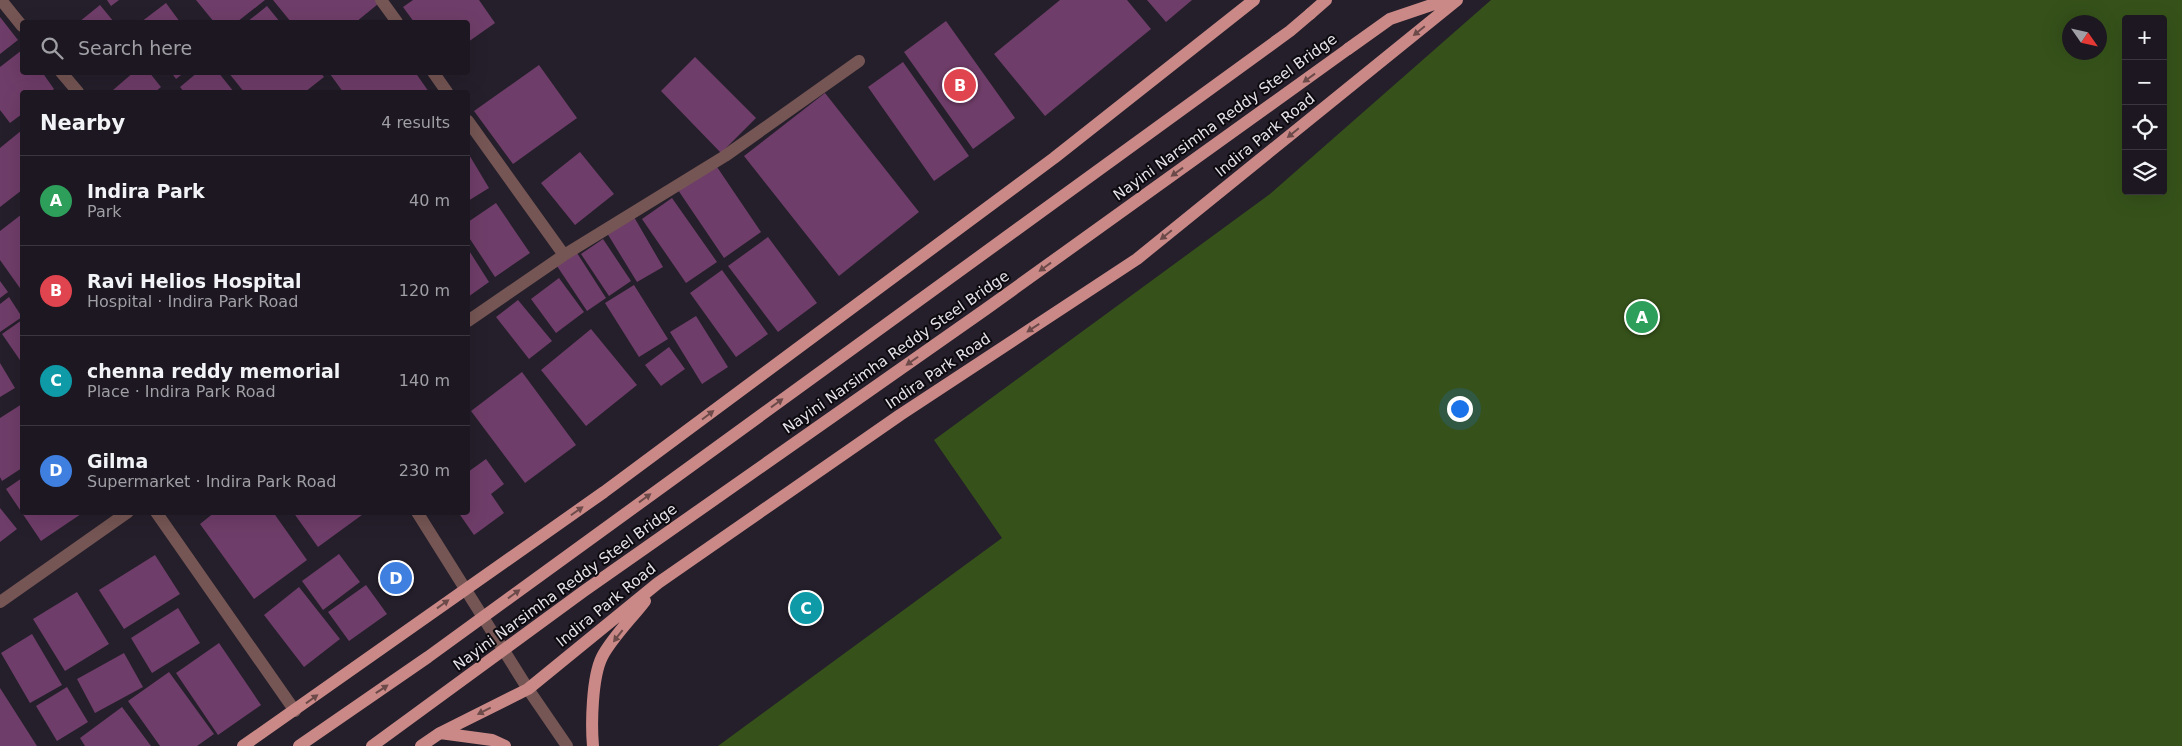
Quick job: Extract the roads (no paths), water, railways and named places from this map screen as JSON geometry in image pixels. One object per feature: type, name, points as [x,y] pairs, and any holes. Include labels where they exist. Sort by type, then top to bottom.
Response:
[{"type":"main road","points":[[243,746],[604,492],[1038,169],[1254,0]]},
{"type":"main road","name":"Nayini Narsimha Reddy Steel Bridge","points":[[299,746],[428,657],[678,474],[990,251],[1290,31],[1326,0]]},
{"type":"main road","name":"Nayini Narsimha Reddy Steel Bridge","points":[[372,746],[584,591],[986,310],[1390,19],[1446,0]]},
{"type":"main road","name":"Indira Park Road","points":[[422,746],[440,733],[528,689],[658,583],[900,415],[1137,259],[1457,0]]},
{"type":"main road","points":[[593,746],[591,727],[596,682],[602,658],[658,583]]},
{"type":"main road","points":[[440,733],[492,740],[505,746]]},
{"type":"street","points":[[1,0],[20,24]]},
{"type":"street","points":[[381,0],[396,20]]},
{"type":"street","points":[[470,320],[564,255],[725,156],[859,61]]},
{"type":"street","points":[[64,75],[76,90]]},
{"type":"street","points":[[435,75],[446,90]]},
{"type":"street","points":[[470,124],[564,255]]},
{"type":"street","points":[[0,602],[124,515]]},
{"type":"street","points":[[158,515],[295,710]]},
{"type":"street","points":[[419,515],[528,689],[567,746]]},
{"type":"place","name":"Ravi Helios Hospital","points":[[960,85]]},
{"type":"place","name":"Indira Park","points":[[1642,317]]},
{"type":"place","name":"Gilma","points":[[396,578]]},
{"type":"place","name":"chenna reddy memorial","points":[[806,608]]}]
